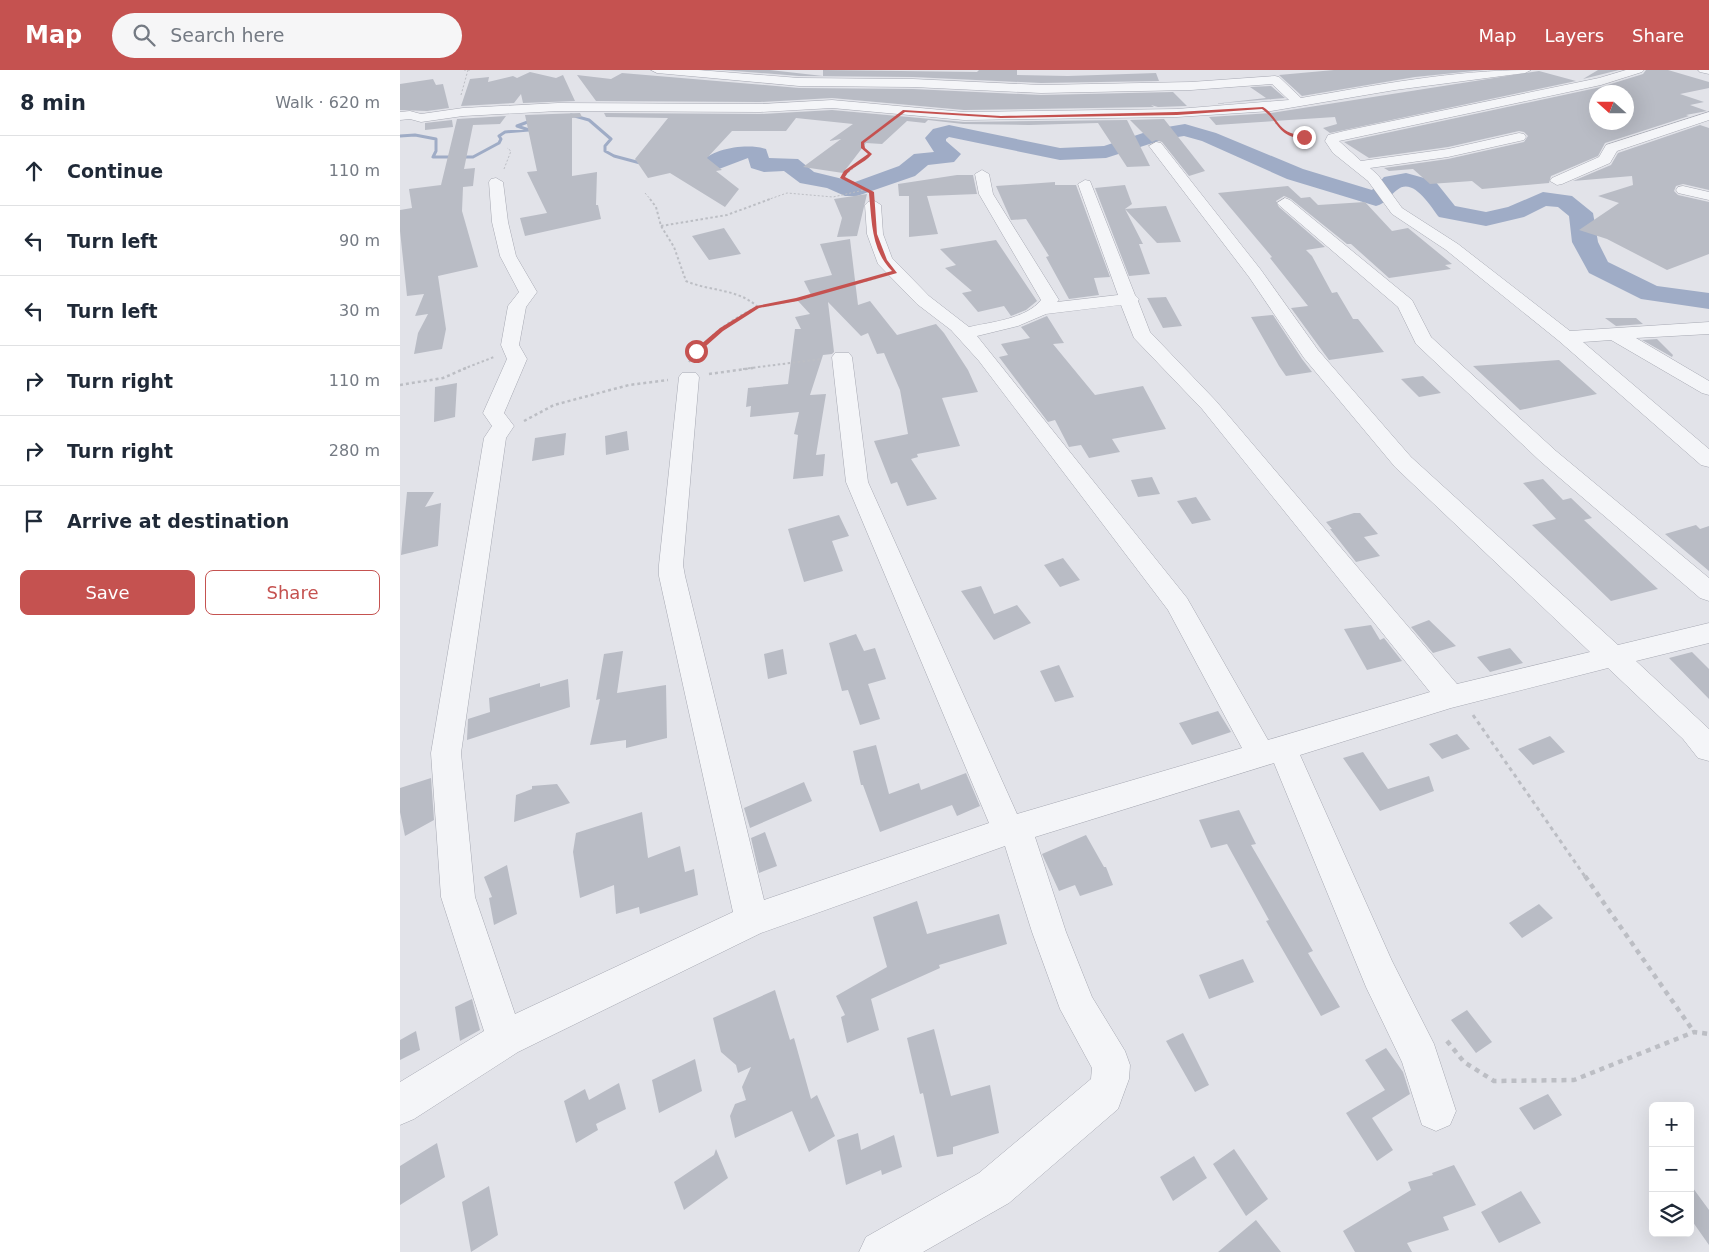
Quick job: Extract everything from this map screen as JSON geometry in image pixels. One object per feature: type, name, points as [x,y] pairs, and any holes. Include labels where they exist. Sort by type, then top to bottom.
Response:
[{"type":"street","points":[[657,70],[799,82],[923,83],[1041,89],[1182,87],[1275,80],[1299,103]]},
{"type":"street","points":[[400,116],[410,115],[421,118],[463,112],[564,107],[760,108],[832,104],[1001,117],[1177,113],[1263,108],[1396,86],[1525,70]]},
{"type":"street","points":[[1638,70],[1601,81],[1344,135],[1333,138],[1332,141],[1338,150],[1377,182],[1397,211],[1452,247],[1566,337],[1709,460]]},
{"type":"street","points":[[1704,70],[1709,71]]},
{"type":"street","points":[[1557,181],[1605,160],[1611,148],[1709,116]]},
{"type":"street","points":[[1358,166],[1448,153],[1520,137]]},
{"type":"street","points":[[1156,146],[1254,274],[1311,354],[1404,462],[1709,749]]},
{"type":"street","points":[[982,174],[985,191],[1050,300],[1044,309]]},
{"type":"street","points":[[496,182],[499,191],[498,208],[502,231],[511,265],[522,277],[528,289],[516,308],[510,345],[517,359],[494,413],[503,426],[495,438],[446,747],[458,897],[505,1039]]},
{"type":"street","points":[[1085,184],[1130,300],[1141,334],[1209,405],[1451,697]]},
{"type":"street","points":[[1683,190],[1709,196]]},
{"type":"street","points":[[870,197],[875,234],[884,260],[923,300],[965,333],[1178,606],[1272,752],[1420,1058],[1436,1110]]},
{"type":"street","points":[[1285,203],[1406,304],[1423,340],[1541,449],[1709,592]]},
{"type":"street","points":[[965,333],[1023,318],[1044,309],[1130,300]]},
{"type":"street","points":[[1566,337],[1706,330]]},
{"type":"street","points":[[1614,334],[1709,389]]},
{"type":"street","points":[[842,357],[857,482],[1012,829],[1078,1009],[1110,1065],[1110,1079],[1104,1095],[1046,1142],[994,1188],[881,1252]]},
{"type":"street","points":[[688,377],[671,565],[672,576],[752,920]]},
{"type":"street","points":[[400,1105],[505,1039],[752,920],[1012,829],[1451,697],[1709,633]]},
{"type":"path","points":[[461,94],[470,70],[464,70]]},
{"type":"path","points":[[1263,108],[1271,114],[1276,124],[1292,136],[1332,141]]},
{"type":"path","points":[[870,197],[842,178],[845,172],[865,160],[870,154],[863,148],[862,143],[904,110]]},
{"type":"path","points":[[496,182],[510,158],[510,151],[507,148]]},
{"type":"path","points":[[661,226],[727,215],[786,193],[834,197],[846,192],[870,197]]},
{"type":"path","points":[[645,193],[656,207],[661,226],[674,247],[686,282],[696,287],[735,291],[752,300],[758,307]]},
{"type":"path","points":[[688,377],[688,363],[696,351],[722,329],[758,307],[814,295],[895,272]]},
{"type":"path","points":[[400,385],[443,378],[468,369],[484,359],[515,353]]},
{"type":"path","points":[[1451,697],[1470,710],[1694,1032]]},
{"type":"path","points":[[1442,1035],[1464,1062],[1494,1081],[1574,1080],[1694,1032],[1709,1034]]},
{"type":"building","points":[[722,70],[770,70],[823,76],[823,70],[977,72],[979,70],[1017,70],[1017,75],[1068,76],[1156,73],[1159,81],[1041,83],[913,77],[799,76]]},
{"type":"building","points":[[1334,70],[1484,70],[1415,77],[1302,96],[1279,75]]},
{"type":"building","points":[[1598,70],[1619,70],[1583,79]]},
{"type":"building","points":[[1646,70],[1668,70],[1709,82],[1709,88],[1680,94],[1704,102],[1690,105],[1707,111],[1686,115],[1689,116],[1605,143],[1598,156],[1551,176],[1549,183],[1482,189],[1472,181],[1430,184],[1413,169],[1389,171],[1384,168],[1448,159],[1524,142],[1528,136],[1524,132],[1519,131],[1448,147],[1369,158],[1344,142],[1589,90],[1589,130],[1634,130],[1634,85],[1607,85],[1643,74]]},
{"type":"building","points":[[1539,71],[1576,81],[1330,133],[1323,128],[1337,124],[1335,117],[1216,125],[1209,117],[1271,113]]},
{"type":"building","points":[[530,72],[556,78],[563,75],[575,101],[523,103],[521,94],[514,103],[461,106],[470,79],[489,77],[488,82],[513,76],[517,78]]},
{"type":"building","points":[[622,73],[799,88],[913,89],[1041,95],[1173,92],[1187,106],[1158,107],[1151,105],[1154,107],[964,110],[832,98],[760,102],[596,101],[577,75],[611,79]]},
{"type":"building","points":[[433,79],[436,85],[443,84],[449,108],[427,111],[400,110],[400,84]]},
{"type":"building","points":[[1271,86],[1285,98],[1213,104],[1266,98],[1250,87]]},
{"type":"building","points":[[832,110],[964,122],[1127,120],[1150,166],[1127,167],[1098,123],[963,124],[928,120],[925,123],[907,121],[882,144],[866,143],[843,173],[803,167],[841,139],[829,141],[853,124],[796,118],[786,131],[732,131],[707,158],[722,170],[716,171],[739,189],[725,207],[670,173],[648,178],[635,159],[668,118],[606,117],[604,113],[760,114]]},
{"type":"building","points":[[580,113],[582,117],[572,118],[572,176],[597,172],[596,205],[598,205],[601,219],[525,236],[520,218],[547,213],[527,172],[537,171],[525,115]]},
{"type":"building","points":[[506,116],[500,124],[473,125],[464,169],[475,168],[473,186],[463,187],[462,211],[478,267],[438,276],[446,329],[442,349],[414,354],[418,333],[428,314],[415,316],[424,294],[407,296],[400,231],[400,210],[412,208],[409,189],[441,185],[457,119]]},
{"type":"building","points":[[1164,119],[1205,171],[1189,176],[1162,142],[1156,140],[1152,142],[1130,120]]},
{"type":"building","points":[[452,120],[453,127],[425,130],[425,123]]},
{"type":"building","points":[[1700,125],[1709,128],[1709,190],[1683,184],[1676,186],[1674,191],[1678,195],[1709,202],[1709,254],[1667,270],[1607,239],[1579,230],[1619,203],[1598,196],[1633,185],[1632,176],[1573,181],[1611,165],[1618,153]]},
{"type":"building","points":[[957,175],[973,175],[977,194],[927,196],[938,234],[909,237],[909,196],[899,196],[898,184]]},
{"type":"building","points":[[1055,182],[1055,185],[1076,185],[1110,277],[1094,278],[1099,295],[1069,299],[1046,257],[1049,256],[1026,219],[1011,220],[996,186]]},
{"type":"building","points":[[1125,185],[1132,204],[1125,209],[1143,244],[1139,244],[1150,274],[1129,276],[1095,188]]},
{"type":"building","points":[[1288,186],[1301,198],[1310,197],[1318,205],[1365,202],[1392,231],[1408,228],[1452,264],[1445,265],[1451,269],[1389,278],[1351,244],[1347,244],[1291,199],[1284,196],[1276,201],[1279,207],[1325,247],[1306,250],[1312,256],[1332,293],[1337,292],[1353,319],[1358,319],[1384,352],[1329,360],[1291,308],[1308,306],[1270,258],[1272,257],[1218,193]]},
{"type":"building","points":[[867,194],[857,236],[837,237],[842,218],[834,199]]},
{"type":"building","points":[[1166,206],[1181,242],[1157,243],[1125,209]]},
{"type":"building","points":[[724,228],[741,254],[709,260],[692,236]]},
{"type":"building","points":[[850,239],[858,305],[870,301],[897,335],[936,324],[968,370],[978,392],[942,398],[960,446],[917,454],[918,457],[911,459],[937,499],[907,506],[897,482],[891,484],[874,441],[908,434],[900,390],[884,353],[877,354],[868,333],[861,336],[828,302],[834,352],[823,355],[810,395],[826,394],[816,455],[825,454],[823,476],[793,479],[798,435],[794,434],[799,412],[750,417],[751,406],[746,407],[748,388],[788,384],[795,329],[801,329],[795,317],[810,314],[798,301],[812,297],[804,281],[832,275],[820,244]]},
{"type":"building","points":[[996,240],[1037,301],[1026,310],[1011,316],[1004,306],[978,312],[962,293],[972,291],[945,268],[956,265],[940,249]]},
{"type":"building","points":[[1166,297],[1182,326],[1163,328],[1147,298]]},
{"type":"building","points":[[1273,315],[1312,372],[1286,376],[1279,366],[1251,317]]},
{"type":"building","points":[[1047,316],[1064,343],[1053,344],[1095,395],[1143,386],[1166,429],[1112,439],[1120,452],[1089,458],[1081,445],[1069,447],[1055,420],[1048,422],[999,357],[1008,355],[1001,344],[1030,338],[1021,327]]},
{"type":"building","points":[[1605,318],[1636,318],[1643,324],[1616,326]]},
{"type":"building","points":[[1657,339],[1673,355],[1672,357],[1642,340]]},
{"type":"building","points":[[1559,360],[1597,394],[1520,410],[1473,366]]},
{"type":"building","points":[[1423,376],[1441,393],[1419,397],[1401,379]]},
{"type":"building","points":[[457,383],[455,417],[434,422],[435,387]]},
{"type":"building","points":[[627,431],[629,450],[606,455],[605,436]]},
{"type":"building","points":[[566,433],[564,455],[532,461],[535,438]]},
{"type":"building","points":[[1152,477],[1160,494],[1138,497],[1131,480]]},
{"type":"building","points":[[1543,479],[1563,500],[1571,498],[1592,518],[1584,520],[1658,589],[1611,601],[1532,525],[1556,519],[1523,483]]},
{"type":"building","points":[[407,492],[434,492],[425,507],[441,503],[438,546],[401,555]]},
{"type":"building","points":[[1196,497],[1211,520],[1192,524],[1177,501]]},
{"type":"building","points":[[1354,513],[1360,513],[1378,534],[1364,537],[1380,556],[1356,562],[1326,522]]},
{"type":"building","points":[[839,515],[849,536],[832,541],[843,571],[804,582],[788,529]]},
{"type":"building","points":[[1696,525],[1700,529],[1709,526],[1709,571],[1665,534]]},
{"type":"building","points":[[1063,558],[1080,580],[1060,587],[1044,565]]},
{"type":"building","points":[[981,586],[994,614],[1017,605],[1031,623],[994,640],[961,591]]},
{"type":"building","points":[[1429,620],[1456,646],[1433,653],[1411,627]]},
{"type":"building","points":[[1371,625],[1380,640],[1384,638],[1402,661],[1367,670],[1344,629]]},
{"type":"building","points":[[856,634],[864,651],[875,648],[886,679],[868,684],[880,719],[860,725],[848,690],[842,691],[829,643]]},
{"type":"building","points":[[1510,648],[1523,663],[1490,672],[1477,657]]},
{"type":"building","points":[[783,649],[787,674],[768,679],[764,654]]},
{"type":"building","points":[[623,651],[617,693],[666,685],[667,738],[626,748],[626,740],[590,745],[600,699],[596,700],[604,654]]},
{"type":"building","points":[[1692,652],[1709,669],[1709,699],[1669,658]]},
{"type":"building","points":[[1059,665],[1074,697],[1055,702],[1040,671]]},
{"type":"building","points":[[568,679],[570,707],[467,740],[468,719],[490,712],[489,698],[540,683],[540,687]]},
{"type":"building","points":[[1218,711],[1231,732],[1192,745],[1179,723]]},
{"type":"building","points":[[1457,734],[1470,749],[1442,759],[1429,744]]},
{"type":"building","points":[[1550,736],[1565,752],[1533,765],[1518,749]]},
{"type":"building","points":[[876,745],[889,794],[919,783],[921,790],[966,773],[980,806],[957,816],[952,805],[880,832],[863,785],[861,785],[853,751]]},
{"type":"building","points":[[1363,752],[1388,789],[1429,776],[1434,791],[1380,811],[1343,758]]},
{"type":"building","points":[[431,778],[434,820],[405,836],[400,812],[400,788]]},
{"type":"building","points":[[804,782],[812,801],[750,828],[744,808]]},
{"type":"building","points":[[557,784],[570,803],[514,822],[516,795],[532,789],[532,786]]},
{"type":"building","points":[[1239,810],[1256,844],[1251,845],[1313,951],[1308,953],[1340,1007],[1321,1016],[1266,921],[1269,920],[1227,844],[1211,848],[1199,820]]},
{"type":"building","points":[[642,812],[648,858],[680,846],[685,872],[694,869],[698,895],[640,914],[639,907],[616,914],[614,885],[580,898],[573,852],[576,833]]},
{"type":"building","points":[[765,832],[777,866],[759,873],[751,838]]},
{"type":"building","points":[[1086,835],[1104,867],[1106,867],[1113,885],[1080,896],[1075,885],[1059,891],[1042,854]]},
{"type":"building","points":[[507,865],[517,914],[494,925],[489,898],[492,897],[484,877]]},
{"type":"building","points":[[917,901],[927,934],[999,914],[1007,944],[939,965],[940,968],[871,999],[879,1030],[847,1043],[841,1017],[845,1015],[836,996],[887,967],[873,917]]},
{"type":"building","points":[[1539,904],[1553,918],[1522,938],[1509,923]]},
{"type":"building","points":[[1243,959],[1254,982],[1209,999],[1199,975]]},
{"type":"building","points":[[775,990],[790,1040],[794,1038],[811,1099],[817,1095],[835,1136],[809,1152],[792,1111],[735,1138],[730,1116],[735,1104],[746,1100],[742,1087],[751,1067],[738,1073],[736,1065],[721,1052],[713,1018]]},
{"type":"building","points":[[472,999],[480,1030],[460,1041],[455,1007]]},
{"type":"building","points":[[1467,1010],[1492,1042],[1476,1053],[1451,1020]]},
{"type":"building","points":[[934,1029],[951,1096],[990,1085],[999,1133],[953,1147],[953,1154],[937,1157],[923,1093],[920,1094],[907,1038]]},
{"type":"building","points":[[416,1031],[420,1050],[400,1060],[400,1040]]},
{"type":"building","points":[[1183,1033],[1209,1085],[1195,1092],[1166,1041]]},
{"type":"building","points":[[1386,1048],[1403,1072],[1410,1094],[1372,1118],[1393,1150],[1377,1161],[1346,1113],[1385,1090],[1365,1060]]},
{"type":"building","points":[[695,1059],[702,1091],[659,1113],[652,1080]]},
{"type":"building","points":[[619,1083],[626,1109],[596,1124],[598,1130],[576,1143],[564,1101],[585,1089],[589,1100]]},
{"type":"building","points":[[1548,1094],[1562,1115],[1534,1130],[1519,1108]]},
{"type":"building","points":[[858,1133],[861,1150],[894,1135],[902,1167],[882,1175],[881,1170],[846,1185],[837,1140]]},
{"type":"building","points":[[437,1143],[445,1177],[400,1205],[400,1166]]},
{"type":"building","points":[[716,1149],[728,1178],[684,1210],[674,1182],[714,1155]]},
{"type":"building","points":[[1234,1149],[1268,1199],[1246,1216],[1213,1164]]},
{"type":"building","points":[[1194,1156],[1207,1178],[1173,1201],[1160,1177]]},
{"type":"building","points":[[1454,1165],[1476,1205],[1443,1217],[1449,1230],[1407,1243],[1412,1252],[1355,1252],[1343,1231],[1411,1190],[1408,1182],[1433,1175],[1432,1173]]},
{"type":"building","points":[[489,1186],[498,1235],[471,1252],[462,1202]]},
{"type":"building","points":[[1694,1189],[1709,1210],[1709,1245],[1694,1224]]},
{"type":"building","points":[[1521,1191],[1541,1223],[1499,1243],[1481,1212]]},
{"type":"building","points":[[1256,1220],[1281,1252],[1218,1252]]},
{"type":"waterway","points":[[571,115],[589,120],[611,139],[605,146],[605,151],[614,156],[644,164]]},
{"type":"waterway","points":[[400,136],[415,135],[436,139],[436,151],[433,157],[473,157],[499,143],[501,139],[499,136],[505,132],[529,130],[517,126],[533,120]]},
{"type":"waterway","points":[[711,164],[740,152],[752,152],[758,154],[759,163],[764,165],[790,164],[800,174],[808,178],[833,182],[845,189],[857,189],[907,171],[922,159],[946,157],[950,154],[937,144],[935,138],[940,133],[949,131],[1060,154],[1106,152],[1162,133],[1185,130],[1209,137],[1295,174],[1376,199],[1392,182],[1406,180],[1427,186],[1447,212],[1486,219],[1516,212],[1543,199],[1564,201],[1581,213],[1585,242],[1598,267],[1651,293],[1709,301]]},
{"type":"route","points":[[696,351],[722,329],[748,311],[758,307],[796,300],[895,272],[884,260],[875,234],[872,192],[842,178],[845,172],[865,160],[870,154],[863,148],[862,143],[904,110],[964,116],[1001,117],[1177,113],[1263,108],[1271,114],[1276,124],[1284,131],[1292,136],[1304,137]]}]
